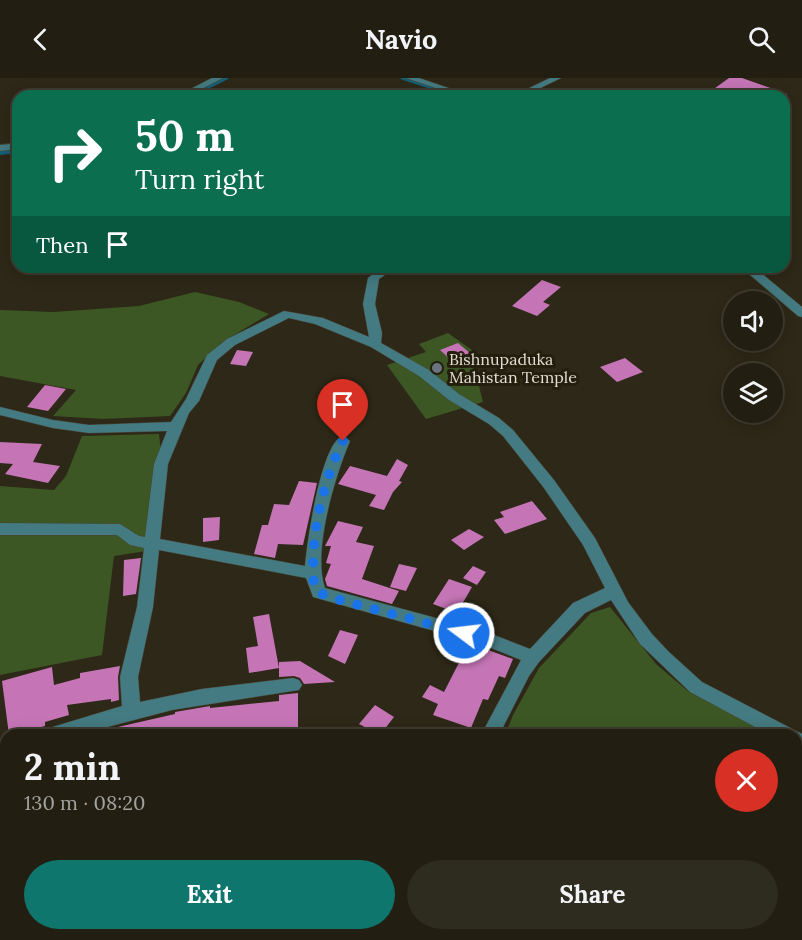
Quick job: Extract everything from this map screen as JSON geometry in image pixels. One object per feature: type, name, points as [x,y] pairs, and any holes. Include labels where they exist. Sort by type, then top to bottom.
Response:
[{"type":"street","points":[[194,90],[219,78]]},
{"type":"street","points":[[410,78],[449,90]]},
{"type":"street","points":[[531,90],[557,78]]},
{"type":"street","points":[[375,344],[376,333],[369,304],[374,278],[381,273]]},
{"type":"street","points":[[754,273],[802,314]]},
{"type":"street","points":[[132,712],[129,677],[145,607],[161,464],[183,411],[192,401],[211,358],[231,342],[288,315],[319,321],[375,344],[424,373],[454,397],[494,421],[508,433],[549,484],[590,542],[613,591],[646,639],[696,687],[776,729]]},
{"type":"street","points":[[0,411],[53,424],[89,429],[177,426]]},
{"type":"street","points":[[343,441],[332,465],[322,499],[313,573],[314,585],[319,593],[484,638],[533,657]]},
{"type":"street","points":[[0,530],[80,528],[120,530],[135,542],[182,548],[313,573]]},
{"type":"street","points":[[493,729],[523,671],[533,657],[579,608],[613,591]]},
{"type":"street","points":[[70,729],[96,720],[191,698],[293,685]]},
{"type":"green space","points":[[195,292],[239,302],[269,314],[221,343],[198,365],[186,393],[170,416],[103,419],[53,416],[76,390],[0,376],[0,310],[54,312],[139,306]]},
{"type":"green space","points":[[448,333],[476,353],[472,358],[483,402],[426,419],[387,365],[426,352],[419,344]]},
{"type":"green space","points":[[159,434],[163,469],[153,550],[114,556],[102,655],[0,675],[0,486],[54,490],[66,476],[82,436]]},
{"type":"green space","points":[[610,607],[656,664],[689,692],[764,729],[507,729],[539,668],[591,613]]},
{"type":"building","points":[[729,78],[742,78],[776,90],[712,90]]},
{"type":"building","points":[[542,280],[561,287],[543,302],[550,305],[537,316],[512,306]]},
{"type":"building","points":[[458,343],[471,354],[453,362],[440,350]]},
{"type":"building","points":[[237,350],[253,352],[246,366],[230,364]]},
{"type":"building","points":[[625,358],[643,372],[617,382],[600,367]]},
{"type":"building","points":[[45,385],[66,389],[48,411],[27,407]]},
{"type":"building","points":[[0,442],[42,444],[33,462],[60,466],[48,483],[5,474],[13,464],[0,463]]},
{"type":"building","points":[[397,459],[408,465],[399,481],[402,482],[393,492],[384,510],[369,506],[376,495],[338,484],[350,466],[387,476]]},
{"type":"building","points":[[299,481],[317,483],[303,545],[278,544],[275,558],[254,554],[262,525],[268,525],[274,504],[289,505]]},
{"type":"building","points":[[532,501],[547,519],[505,534],[494,520],[504,517],[500,512]]},
{"type":"building","points":[[220,517],[219,540],[203,542],[203,518]]},
{"type":"building","points":[[338,521],[363,527],[356,542],[374,546],[362,579],[399,591],[392,604],[327,586],[325,579],[331,564],[326,563],[331,546],[325,546]]},
{"type":"building","points":[[469,529],[484,537],[464,550],[451,540]]},
{"type":"building","points":[[141,558],[136,594],[123,596],[124,560]]},
{"type":"building","points":[[399,564],[417,568],[406,591],[390,587]]},
{"type":"building","points":[[473,566],[486,572],[477,585],[463,578]]},
{"type":"building","points":[[449,579],[472,587],[457,613],[433,604]]},
{"type":"building","points":[[269,614],[279,668],[249,673],[246,648],[258,646],[253,617]]},
{"type":"building","points":[[340,630],[358,635],[345,664],[328,656]]},
{"type":"building","points":[[469,643],[513,659],[505,678],[499,676],[488,700],[483,699],[471,728],[433,715],[438,704],[422,697],[430,685],[444,692]]},
{"type":"building","points":[[300,661],[335,682],[304,684],[300,678],[294,676],[279,677],[279,662]]},
{"type":"building","points":[[120,666],[119,700],[67,705],[69,715],[45,722],[45,726],[33,729],[8,729],[2,681],[52,667],[54,685],[80,678],[80,673]]},
{"type":"building","points":[[298,693],[298,729],[109,729],[175,714],[175,712],[210,706],[210,708],[279,701],[279,695]]},
{"type":"building","points":[[375,705],[394,717],[385,729],[369,729],[359,724]]},
{"type":"waterway","points":[[203,90],[227,78]]},
{"type":"waterway","points":[[402,78],[439,90]]},
{"type":"waterway","points":[[0,151],[12,150]]},
{"type":"place","name":"Bishnupaduka Mahistan Temple","points":[[437,368]]},
{"type":"route","points":[[343,441],[324,488],[318,516],[313,573],[314,585],[319,593],[464,633]]}]
